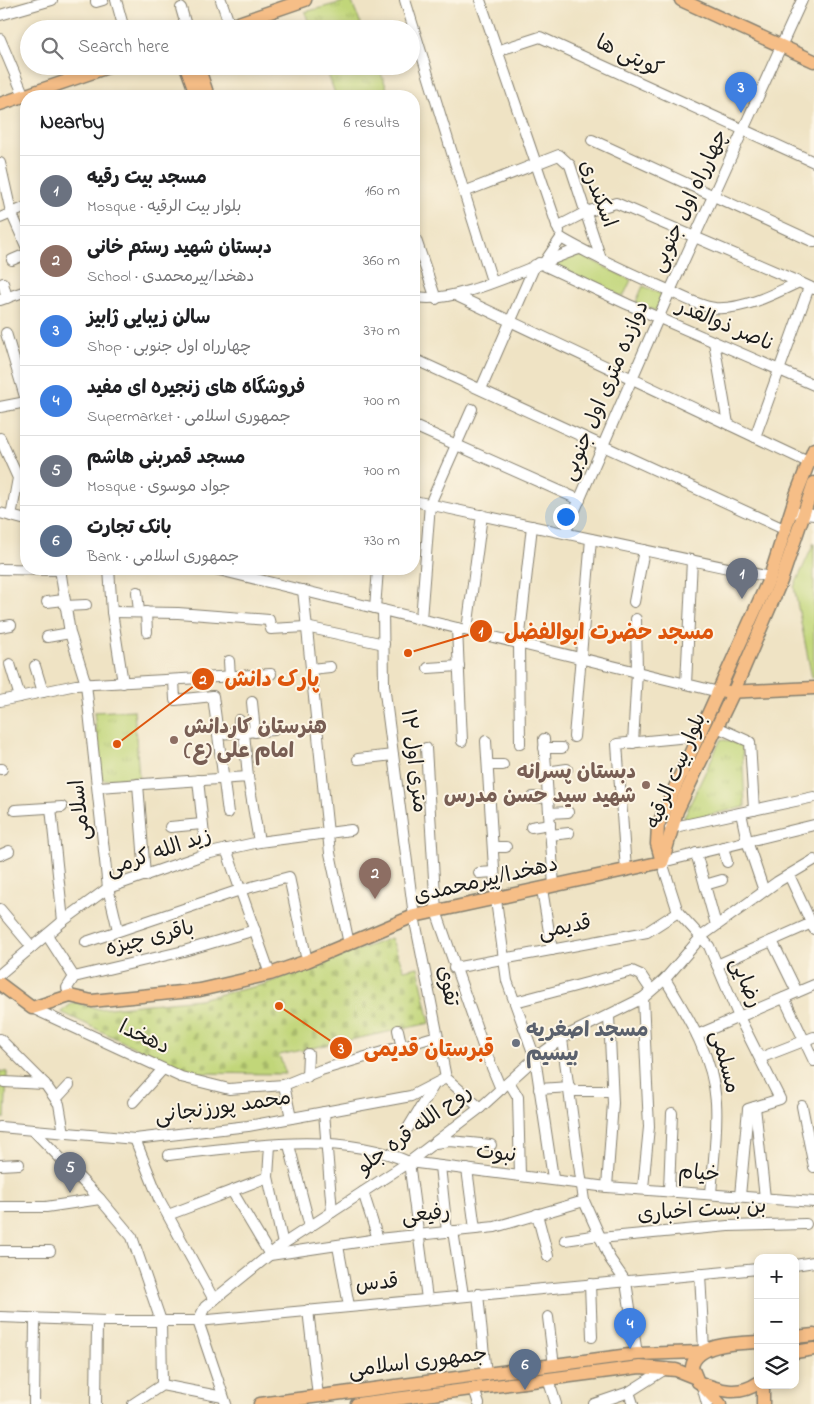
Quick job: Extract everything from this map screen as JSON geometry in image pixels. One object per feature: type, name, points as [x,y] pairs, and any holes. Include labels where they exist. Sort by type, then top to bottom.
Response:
[{"type":"main road","points":[[243,20],[283,4],[305,0]]},
{"type":"main road","points":[[681,0],[814,61]]},
{"type":"main road","points":[[44,90],[86,75]]},
{"type":"main road","points":[[189,75],[195,90]]},
{"type":"main road","points":[[201,75],[206,90]]},
{"type":"main road","points":[[0,104],[20,98]]},
{"type":"main road","points":[[803,514],[808,462],[814,449]]},
{"type":"main road","points":[[803,514],[814,483]]},
{"type":"main road","name":"بلوار بیت الرقیه","points":[[662,862],[657,844],[658,825],[720,692],[770,577],[786,530],[803,514]]},
{"type":"main road","name":"بلوار بیت الرقیه","points":[[662,862],[670,828],[734,691],[781,582],[803,514]]},
{"type":"main road","points":[[720,692],[814,688]]},
{"type":"main road","name":"دهخدا/پیرمحمدی","points":[[32,1008],[70,996],[92,1001],[200,990],[270,974],[307,962],[414,916],[496,900],[662,862]]},
{"type":"main road","name":"دهخدا","points":[[0,984],[32,1008]]},
{"type":"main road","points":[[799,1337],[814,1335]]},
{"type":"main road","name":"جمهوری اسلامی","points":[[260,1404],[636,1354],[702,1351],[754,1342]]},
{"type":"main road","points":[[799,1351],[814,1349]]},
{"type":"main road","points":[[702,1351],[693,1361],[692,1367],[699,1382],[720,1404]]},
{"type":"main road","name":"جمهوری اسلامی","points":[[357,1404],[403,1401],[474,1389],[640,1367],[676,1370],[699,1382],[728,1392],[749,1389],[754,1386]]},
{"type":"main road","points":[[763,1389],[763,1404]]},
{"type":"street","points":[[0,15],[52,0]]},
{"type":"street","points":[[116,0],[122,20]]},
{"type":"street","points":[[221,0],[224,20]]},
{"type":"street","points":[[405,0],[411,20]]},
{"type":"street","points":[[480,0],[561,238],[579,249],[690,301],[715,308],[769,297],[799,282]]},
{"type":"street","name":"چهارراه اول جنوبی","points":[[670,291],[802,0]]},
{"type":"street","points":[[181,8],[184,20]]},
{"type":"street","name":"کویتی ها","points":[[497,51],[540,37],[814,162]]},
{"type":"street","points":[[0,39],[28,90]]},
{"type":"street","points":[[420,49],[492,281]]},
{"type":"street","points":[[69,75],[71,80]]},
{"type":"street","points":[[592,140],[712,197],[814,242]]},
{"type":"street","name":"اسکندری","points":[[464,192],[559,155],[570,165],[600,259]]},
{"type":"street","points":[[0,163],[11,212],[20,232]]},
{"type":"street","points":[[557,226],[586,212],[616,203],[695,235],[811,288],[754,437]]},
{"type":"street","points":[[0,218],[20,209]]},
{"type":"street","points":[[481,388],[510,321],[540,263],[561,238]]},
{"type":"street","points":[[420,298],[425,300],[457,296],[579,249]]},
{"type":"street","points":[[420,252],[436,299]]},
{"type":"street","points":[[12,260],[20,257]]},
{"type":"street","name":"ناصر ذوالقدر","points":[[540,263],[658,318],[814,385]]},
{"type":"street","points":[[3,282],[4,299],[20,293]]},
{"type":"street","name":"دوازده متری اول جنوبی","points":[[566,533],[670,291]]},
{"type":"street","points":[[457,296],[808,462]]},
{"type":"street","points":[[6,333],[20,381]]},
{"type":"street","points":[[714,342],[728,424]]},
{"type":"street","points":[[420,362],[481,388],[786,530]]},
{"type":"street","points":[[0,407],[20,402]]},
{"type":"street","points":[[421,619],[430,504],[472,409]]},
{"type":"street","points":[[420,429],[580,500]]},
{"type":"street","points":[[0,438],[18,478],[11,516]]},
{"type":"street","points":[[420,502],[770,577]]},
{"type":"street","points":[[0,513],[20,518]]},
{"type":"street","points":[[462,741],[459,666],[462,629],[482,515]]},
{"type":"street","points":[[520,744],[519,643],[532,526]]},
{"type":"street","points":[[574,737],[591,538]]},
{"type":"street","points":[[634,602],[644,550]]},
{"type":"street","points":[[686,684],[692,560]]},
{"type":"street","points":[[0,569],[20,569]]},
{"type":"street","name":"اسلامی","points":[[61,575],[70,633],[86,684],[108,888],[118,930]]},
{"type":"street","points":[[109,575],[112,612],[123,683]]},
{"type":"street","points":[[240,575],[720,692]]},
{"type":"street","points":[[260,575],[261,580]]},
{"type":"street","name":"۱۲ متری اول","points":[[378,575],[379,609],[384,644],[384,685],[414,916]]},
{"type":"street","points":[[303,590],[310,669],[322,757],[330,853],[349,944]]},
{"type":"street","points":[[137,592],[147,632]]},
{"type":"street","points":[[47,602],[86,605]]},
{"type":"street","points":[[112,612],[143,612],[226,622],[269,620],[271,629],[306,627],[384,644]]},
{"type":"street","points":[[633,743],[637,672],[636,620]]},
{"type":"street","points":[[0,627],[11,625]]},
{"type":"street","points":[[47,637],[70,633]]},
{"type":"street","points":[[229,661],[230,677]]},
{"type":"street","points":[[10,664],[20,697]]},
{"type":"street","points":[[35,666],[43,692]]},
{"type":"street","points":[[428,668],[459,666]]},
{"type":"street","points":[[310,669],[330,667]]},
{"type":"street","points":[[0,702],[86,684],[271,674]]},
{"type":"street","points":[[174,680],[175,700],[213,696],[228,813]]},
{"type":"street","points":[[252,702],[246,732],[248,777],[259,842]]},
{"type":"street","points":[[238,720],[246,732]]},
{"type":"street","points":[[717,727],[750,742],[754,810]]},
{"type":"street","points":[[218,734],[274,730]]},
{"type":"street","points":[[626,870],[617,744],[699,736]]},
{"type":"street","points":[[486,741],[496,900],[507,981],[535,1058],[553,1178]]},
{"type":"street","points":[[552,950],[548,888],[550,830],[544,744],[562,748]]},
{"type":"street","points":[[426,748],[436,911],[454,968],[505,1085],[518,1097],[520,1175]]},
{"type":"street","points":[[358,759],[393,755]]},
{"type":"street","points":[[488,765],[503,765]]},
{"type":"street","points":[[546,772],[567,769]]},
{"type":"street","points":[[98,787],[248,777]]},
{"type":"street","points":[[198,780],[206,854]]},
{"type":"street","points":[[138,784],[145,876]]},
{"type":"street","points":[[533,797],[548,798]]},
{"type":"street","points":[[670,828],[814,797]]},
{"type":"street","points":[[15,810],[57,807],[63,921]]},
{"type":"street","points":[[549,813],[568,812]]},
{"type":"street","points":[[741,813],[747,841],[764,891]]},
{"type":"street","points":[[170,827],[202,824]]},
{"type":"street","points":[[662,862],[814,825]]},
{"type":"street","points":[[531,827],[569,833]]},
{"type":"street","name":"زید الله کرمی","points":[[0,974],[63,921],[108,888],[206,854],[226,849],[259,842],[351,830]]},
{"type":"street","points":[[493,847],[506,847]]},
{"type":"street","points":[[723,847],[728,862]]},
{"type":"street","points":[[226,849],[270,974]]},
{"type":"street","points":[[696,853],[716,925]]},
{"type":"street","name":"روح الله قره جلو","points":[[198,1321],[205,1307],[283,1244],[409,1162],[480,1108],[535,1058],[562,1039],[609,1016],[647,994],[665,979],[702,936],[764,891],[814,860]]},
{"type":"street","name":"رضایی","points":[[662,862],[678,912],[702,936],[717,965],[739,1017],[780,1099],[755,1108]]},
{"type":"street","points":[[479,874],[494,872]]},
{"type":"street","points":[[717,965],[813,925],[789,875]]},
{"type":"street","points":[[86,942],[240,890],[289,877],[307,962]]},
{"type":"street","points":[[705,884],[722,880]]},
{"type":"street","points":[[0,908],[32,947]]},
{"type":"street","name":"قدیمی","points":[[454,968],[647,932],[678,912]]},
{"type":"street","name":"تقوی","points":[[414,916],[446,1078]]},
{"type":"street","name":"باقری چیزه","points":[[74,977],[184,951],[255,930]]},
{"type":"street","points":[[47,935],[74,977],[67,988],[70,996]]},
{"type":"street","points":[[772,941],[797,992]]},
{"type":"street","points":[[515,1002],[632,970],[641,975],[647,994],[649,1126],[642,1188]]},
{"type":"street","name":"مسلمی","points":[[665,979],[697,1035],[709,1067],[716,1102],[711,1194]]},
{"type":"street","points":[[697,1035],[814,985]]},
{"type":"street","points":[[784,998],[809,1039],[814,1061]]},
{"type":"street","name":"دهخدا","points":[[32,1008],[181,1078],[229,1089],[284,1085],[321,1070],[438,1036]]},
{"type":"street","points":[[607,1187],[612,1091],[609,1016]]},
{"type":"street","points":[[398,1030],[402,1048]]},
{"type":"street","points":[[0,1039],[45,1084],[56,1099],[59,1104],[64,1133]]},
{"type":"street","points":[[562,1039],[584,1201],[610,1259],[626,1282],[636,1354]]},
{"type":"street","points":[[760,1058],[809,1039]]},
{"type":"street","points":[[307,1077],[308,1054]]},
{"type":"street","points":[[133,1102],[162,1069]]},
{"type":"street","points":[[446,1078],[480,1108]]},
{"type":"street","name":"محمد پورزنجانی","points":[[0,1127],[135,1139],[248,1126],[411,1096],[446,1078]]},
{"type":"street","points":[[4,1082],[45,1084]]},
{"type":"street","points":[[408,1128],[434,1084]]},
{"type":"street","points":[[56,1099],[69,1085]]},
{"type":"street","points":[[284,1085],[291,1118]]},
{"type":"street","points":[[540,1089],[612,1091]]},
{"type":"street","points":[[802,1106],[814,1167]]},
{"type":"street","points":[[740,1196],[748,1109],[755,1108],[765,1198]]},
{"type":"street","points":[[324,1112],[332,1212]]},
{"type":"street","points":[[669,1190],[672,1113]]},
{"type":"street","points":[[33,1130],[100,1199],[132,1238],[161,1321],[162,1385]]},
{"type":"street","points":[[135,1139],[168,1216],[214,1300]]},
{"type":"street","points":[[433,1143],[450,1140],[491,1145]]},
{"type":"street","points":[[270,1145],[268,1177],[283,1244]]},
{"type":"street","name":"نبوت","points":[[169,1155],[270,1145],[326,1145],[367,1150],[396,1156],[409,1162],[580,1182]]},
{"type":"street","points":[[289,1145],[310,1227]]},
{"type":"street","points":[[409,1162],[427,1299]]},
{"type":"street","points":[[0,1165],[19,1164]]},
{"type":"street","points":[[440,1166],[450,1232],[463,1295]]},
{"type":"street","points":[[467,1170],[475,1229]]},
{"type":"street","points":[[168,1216],[268,1177]]},
{"type":"street","name":"خیام","points":[[580,1182],[607,1187],[642,1188],[814,1202]]},
{"type":"street","points":[[232,1191],[270,1255]]},
{"type":"street","points":[[363,1192],[378,1239]]},
{"type":"street","points":[[0,1208],[46,1207],[100,1199]]},
{"type":"street","name":"رفیعی","points":[[270,1255],[378,1239],[495,1227],[584,1201]]},
{"type":"street","points":[[537,1214],[548,1256]]},
{"type":"street","name":"بن بست اخباری","points":[[565,1240],[728,1226],[806,1224]]},
{"type":"street","points":[[338,1246],[349,1306]]},
{"type":"street","points":[[0,1251],[50,1251]]},
{"type":"street","points":[[799,1264],[814,1262]]},
{"type":"street","name":"قدس","points":[[0,1317],[98,1321],[198,1321],[754,1269]]},
{"type":"street","points":[[700,1274],[702,1351]]},
{"type":"street","points":[[590,1284],[592,1337]]},
{"type":"street","points":[[478,1294],[486,1375]]},
{"type":"street","points":[[308,1310],[318,1396]]},
{"type":"street","points":[[548,1317],[554,1366]]},
{"type":"street","points":[[34,1404],[35,1318]]},
{"type":"street","points":[[96,1404],[98,1321]]},
{"type":"street","points":[[198,1321],[224,1401]]},
{"type":"street","points":[[594,1404],[629,1392],[667,1368]]},
{"type":"street","points":[[548,1379],[556,1404]]},
{"type":"street","points":[[699,1382],[707,1404]]},
{"type":"street","points":[[133,1404],[162,1385],[224,1401]]},
{"type":"street","points":[[474,1389],[479,1404]]},
{"type":"street","points":[[629,1392],[633,1404]]},
{"type":"green space","points":[[351,0],[359,20],[308,20],[305,12]]},
{"type":"green space","points":[[328,75],[382,75],[388,90],[334,90]]},
{"type":"green space","points":[[575,252],[631,280],[623,297],[553,265]]},
{"type":"green space","points":[[643,286],[663,295],[656,311],[636,302]]},
{"type":"green space","points":[[814,543],[814,678],[812,678],[794,587]]},
{"type":"green space","points":[[134,710],[139,777],[101,780],[94,712]]},
{"type":"green space","points":[[721,739],[742,745],[745,807],[682,821]]},
{"type":"green space","points":[[391,938],[404,970],[418,967],[430,1023],[279,1055],[286,1074],[188,1073],[61,1012],[74,1002],[99,1009],[199,999],[262,985]]},
{"type":"green space","points":[[0,1071],[7,1072],[5,1118],[0,1118]]},
{"type":"place","name":"سالن زیبایی ژابیز","points":[[741,113]]},
{"type":"place","name":"مسجد بیت رقیه","points":[[742,599]]},
{"type":"place","name":"مسجد حضرت ابوالفضل","points":[[408,653]]},
{"type":"place","name":"هنرستان کاردانش امام علی (ع)","points":[[174,740]]},
{"type":"place","name":"پارک دانش","points":[[117,744]]},
{"type":"place","name":"دبستان پسرانه شهید سید حسن مدرس","points":[[646,785]]},
{"type":"place","name":"دبستان شهید رستم خانی","points":[[375,899]]},
{"type":"place","name":"قبرستان قدیمى","points":[[279,1006]]},
{"type":"place","name":"مسجد اصغریه بیسیم","points":[[516,1043]]},
{"type":"place","name":"مسجد قمربنی هاشم","points":[[70,1193]]},
{"type":"place","name":"فروشگاه های زنجیره ای مفید","points":[[630,1349]]},
{"type":"place","name":"بانک تجارت","points":[[525,1390]]}]
